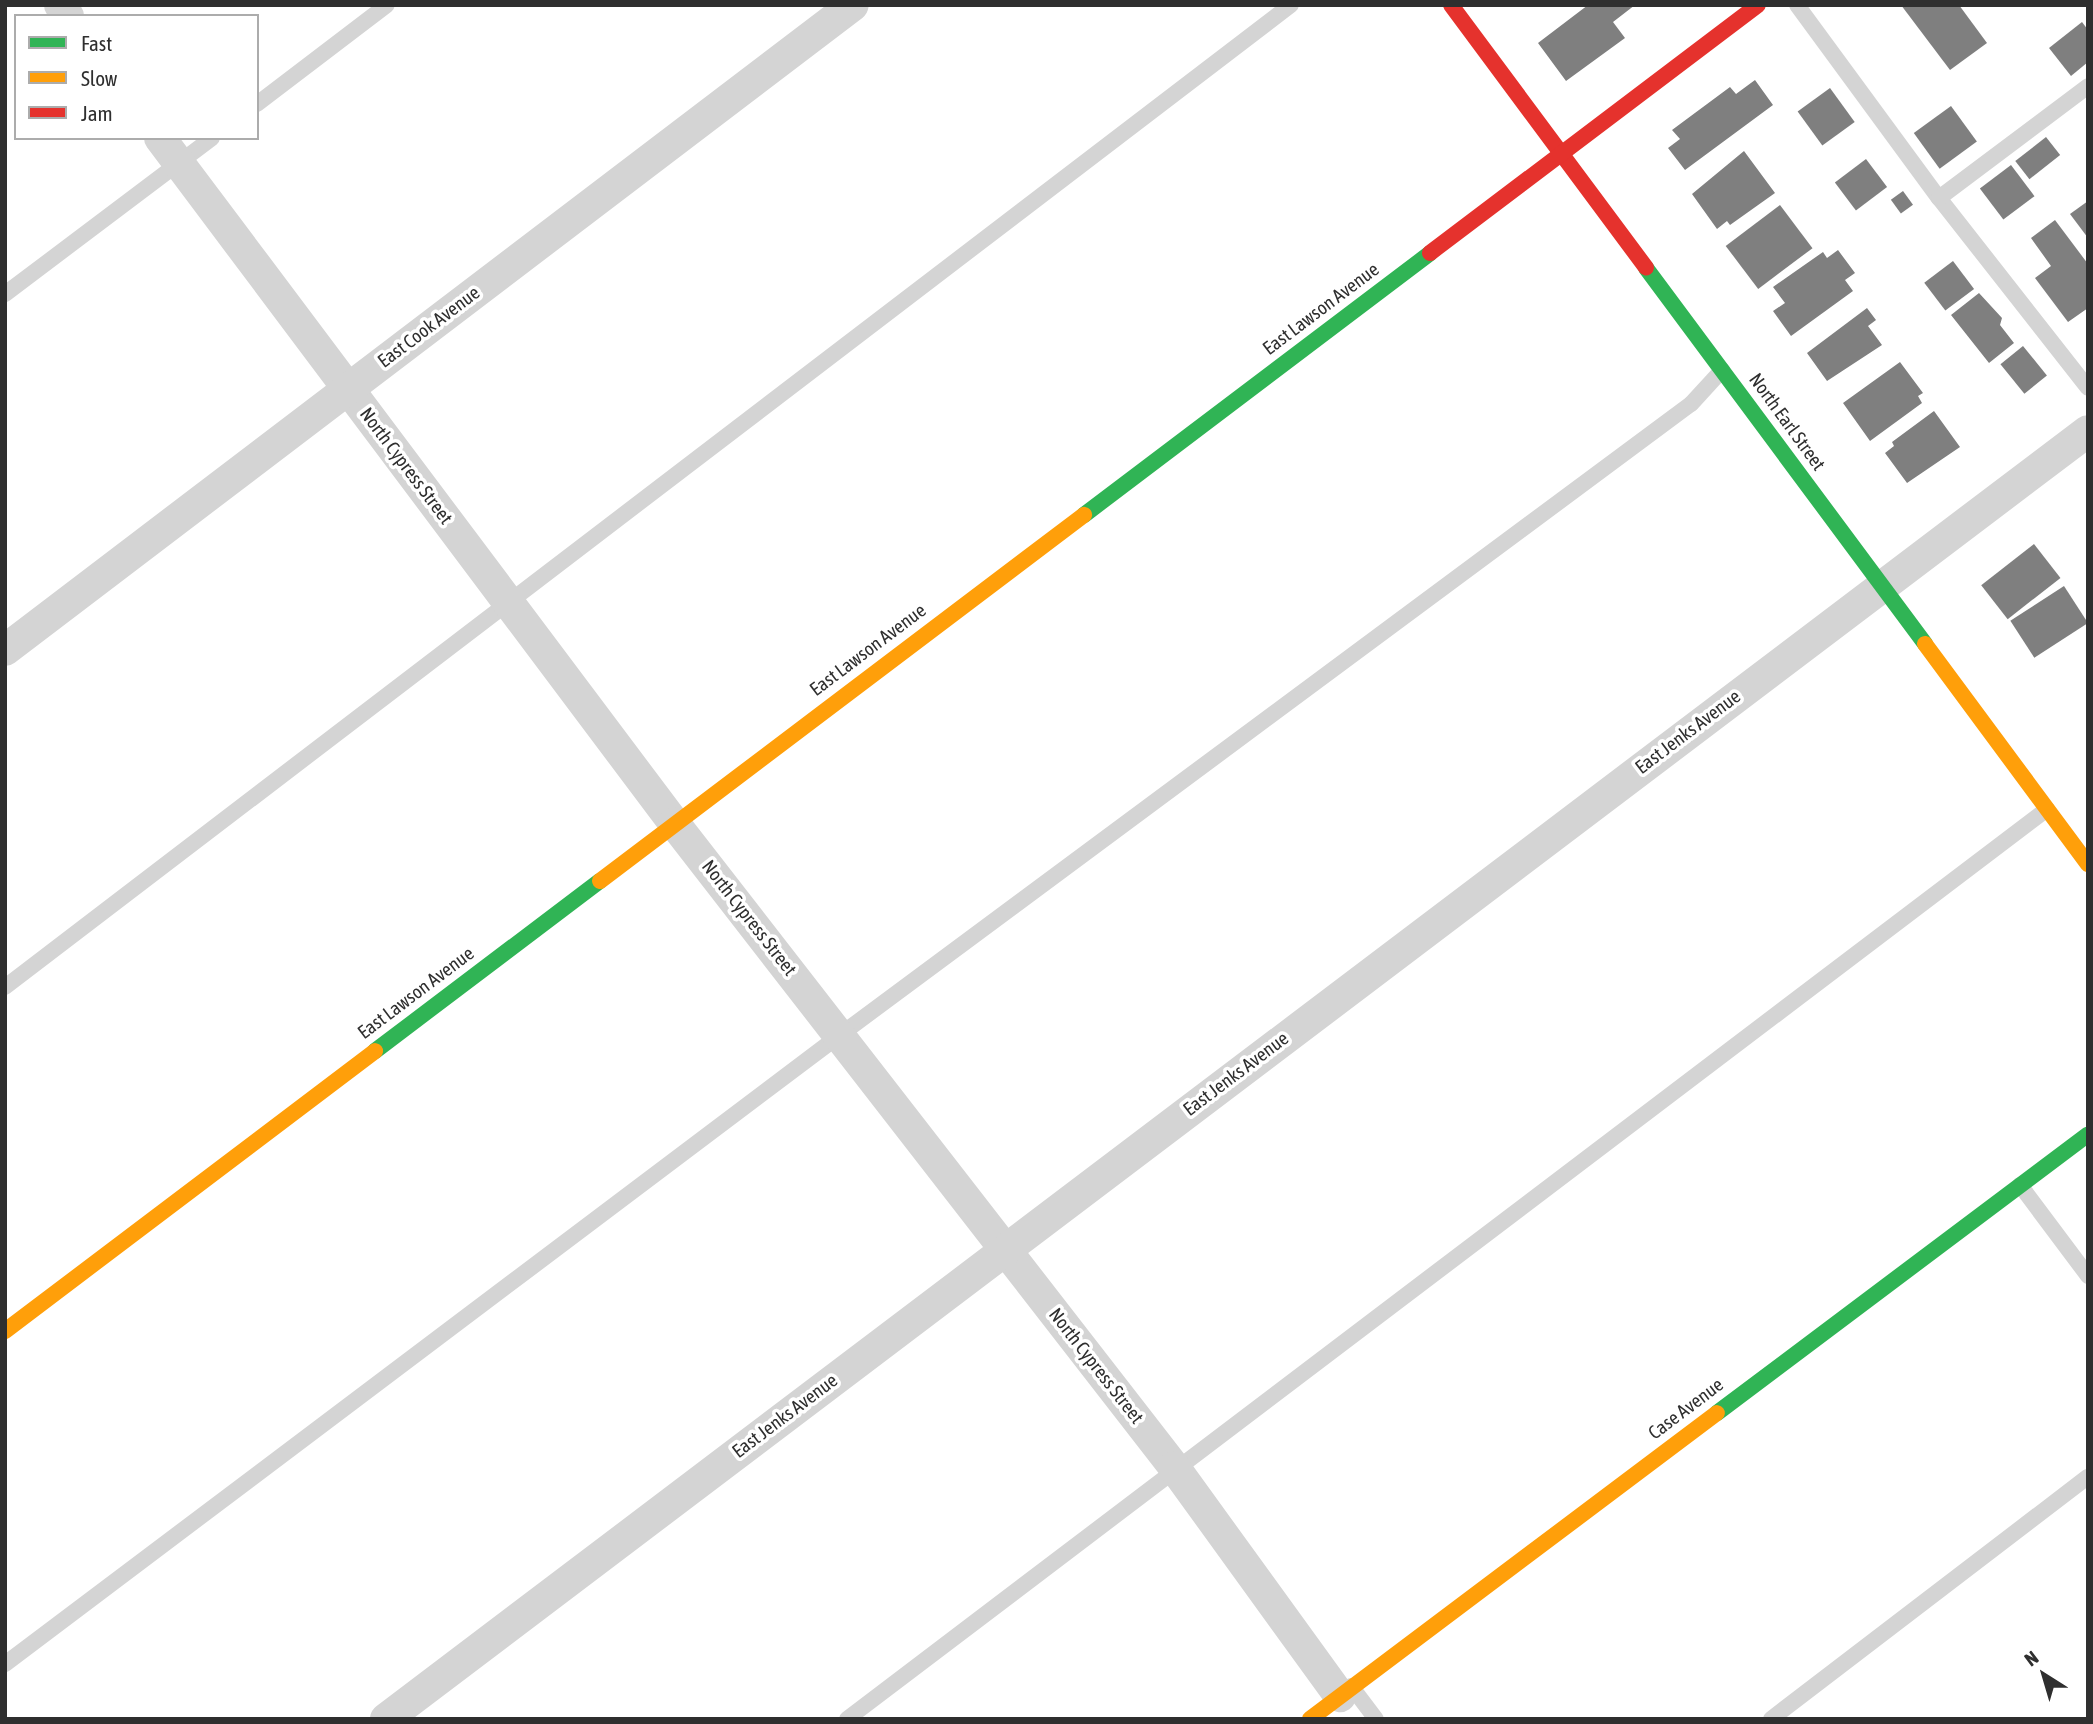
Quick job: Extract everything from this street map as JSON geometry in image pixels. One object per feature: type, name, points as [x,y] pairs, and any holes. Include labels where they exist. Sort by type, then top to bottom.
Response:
[{"type":"street","name":"East Cook Avenue","points":[[5,650],[853,5]]},
{"type":"street","name":"North Earl Street","points":[[1451,5],[2088,864]]},
{"type":"street","name":"East Lawson Avenue","points":[[5,1331],[1758,5]]},
{"type":"street","name":"North Cypress Street","points":[[161,140],[674,823],[1006,1248],[1346,1691]]},
{"type":"street","name":"East Jenks Avenue","points":[[386,1719],[2088,431]]},
{"type":"street","name":"Case Avenue","points":[[1310,1719],[2088,1134]]},
{"type":"lane","points":[[259,102],[387,5]]},
{"type":"lane","points":[[5,987],[507,601],[1291,5]]},
{"type":"lane","points":[[1797,5],[1939,198],[2088,388]]},
{"type":"lane","points":[[1939,198],[2088,86]]},
{"type":"lane","points":[[5,294],[209,140]]},
{"type":"lane","points":[[5,1664],[840,1035],[1691,404],[1722,370]]},
{"type":"lane","points":[[846,1719],[1174,1467],[2047,809]]},
{"type":"lane","points":[[2020,1185],[2088,1276]]},
{"type":"lane","points":[[1771,1719],[2088,1477]]},
{"type":"lane","name":"North Cypress Street","points":[[1346,1691],[1376,1719]]},
{"type":"building","points":[[1588,5],[1635,5],[1613,22],[1625,38],[1566,81],[1538,43]]},
{"type":"building","points":[[1901,5],[1959,5],[1987,43],[1950,70]]},
{"type":"building","points":[[2082,22],[2088,30],[2088,62],[2071,76],[2049,48]]},
{"type":"building","points":[[1755,80],[1773,105],[1685,170],[1668,148],[1680,139],[1672,130],[1730,87],[1736,94]]},
{"type":"building","points":[[1830,88],[1855,122],[1822,145],[1798,112]]},
{"type":"building","points":[[1951,106],[1977,142],[1940,169],[1914,133]]},
{"type":"building","points":[[2046,137],[2060,155],[2029,179],[2015,161]]},
{"type":"building","points":[[1744,151],[1775,193],[1730,225],[1727,221],[1717,229],[1692,194]]},
{"type":"building","points":[[1866,159],[1887,187],[1856,210],[1835,182]]},
{"type":"building","points":[[2011,165],[2034,196],[2003,220],[1980,188]]},
{"type":"building","points":[[1903,191],[1913,205],[1901,214],[1891,200]]},
{"type":"building","points":[[2088,201],[2088,238],[2070,214]]},
{"type":"building","points":[[1780,205],[1812,248],[1758,289],[1726,246]]},
{"type":"building","points":[[2055,220],[2088,264],[2088,308],[2068,322],[2035,278],[2051,266],[2031,238]]},
{"type":"building","points":[[1838,250],[1855,273],[1845,280],[1853,291],[1791,336],[1773,311],[1785,303],[1773,287],[1823,252],[1827,258]]},
{"type":"building","points":[[1953,261],[1974,289],[1945,311],[1924,283]]},
{"type":"building","points":[[1979,293],[2002,318],[2000,325],[2014,343],[1989,363],[1951,315]]},
{"type":"building","points":[[1867,308],[1876,320],[1868,326],[1882,345],[1827,381],[1807,353]]},
{"type":"building","points":[[2023,346],[2047,376],[2024,394],[2000,364]]},
{"type":"building","points":[[1900,362],[1923,393],[1918,396],[1922,403],[1870,441],[1843,403]]},
{"type":"building","points":[[1934,411],[1960,447],[1907,483],[1885,453],[1894,446],[1892,442]]},
{"type":"building","points":[[2034,544],[2060,578],[2008,619],[1981,585]]},
{"type":"building","points":[[2064,586],[2088,623],[2034,658],[2010,621]]},
{"type":"traffic: fast","points":[[1084,515],[1430,253]]},
{"type":"traffic: fast","points":[[1646,268],[1925,644]]},
{"type":"traffic: fast","points":[[375,1051],[600,881]]},
{"type":"traffic: fast","points":[[1717,1413],[2088,1134]]},
{"type":"traffic: slow","points":[[600,881],[1084,515]]},
{"type":"traffic: slow","points":[[1925,644],[2088,864]]},
{"type":"traffic: slow","points":[[5,1331],[375,1051]]},
{"type":"traffic: slow","points":[[1310,1719],[1717,1413]]},
{"type":"traffic: jam","points":[[1451,5],[1646,268]]},
{"type":"traffic: jam","points":[[1430,253],[1758,5]]}]
